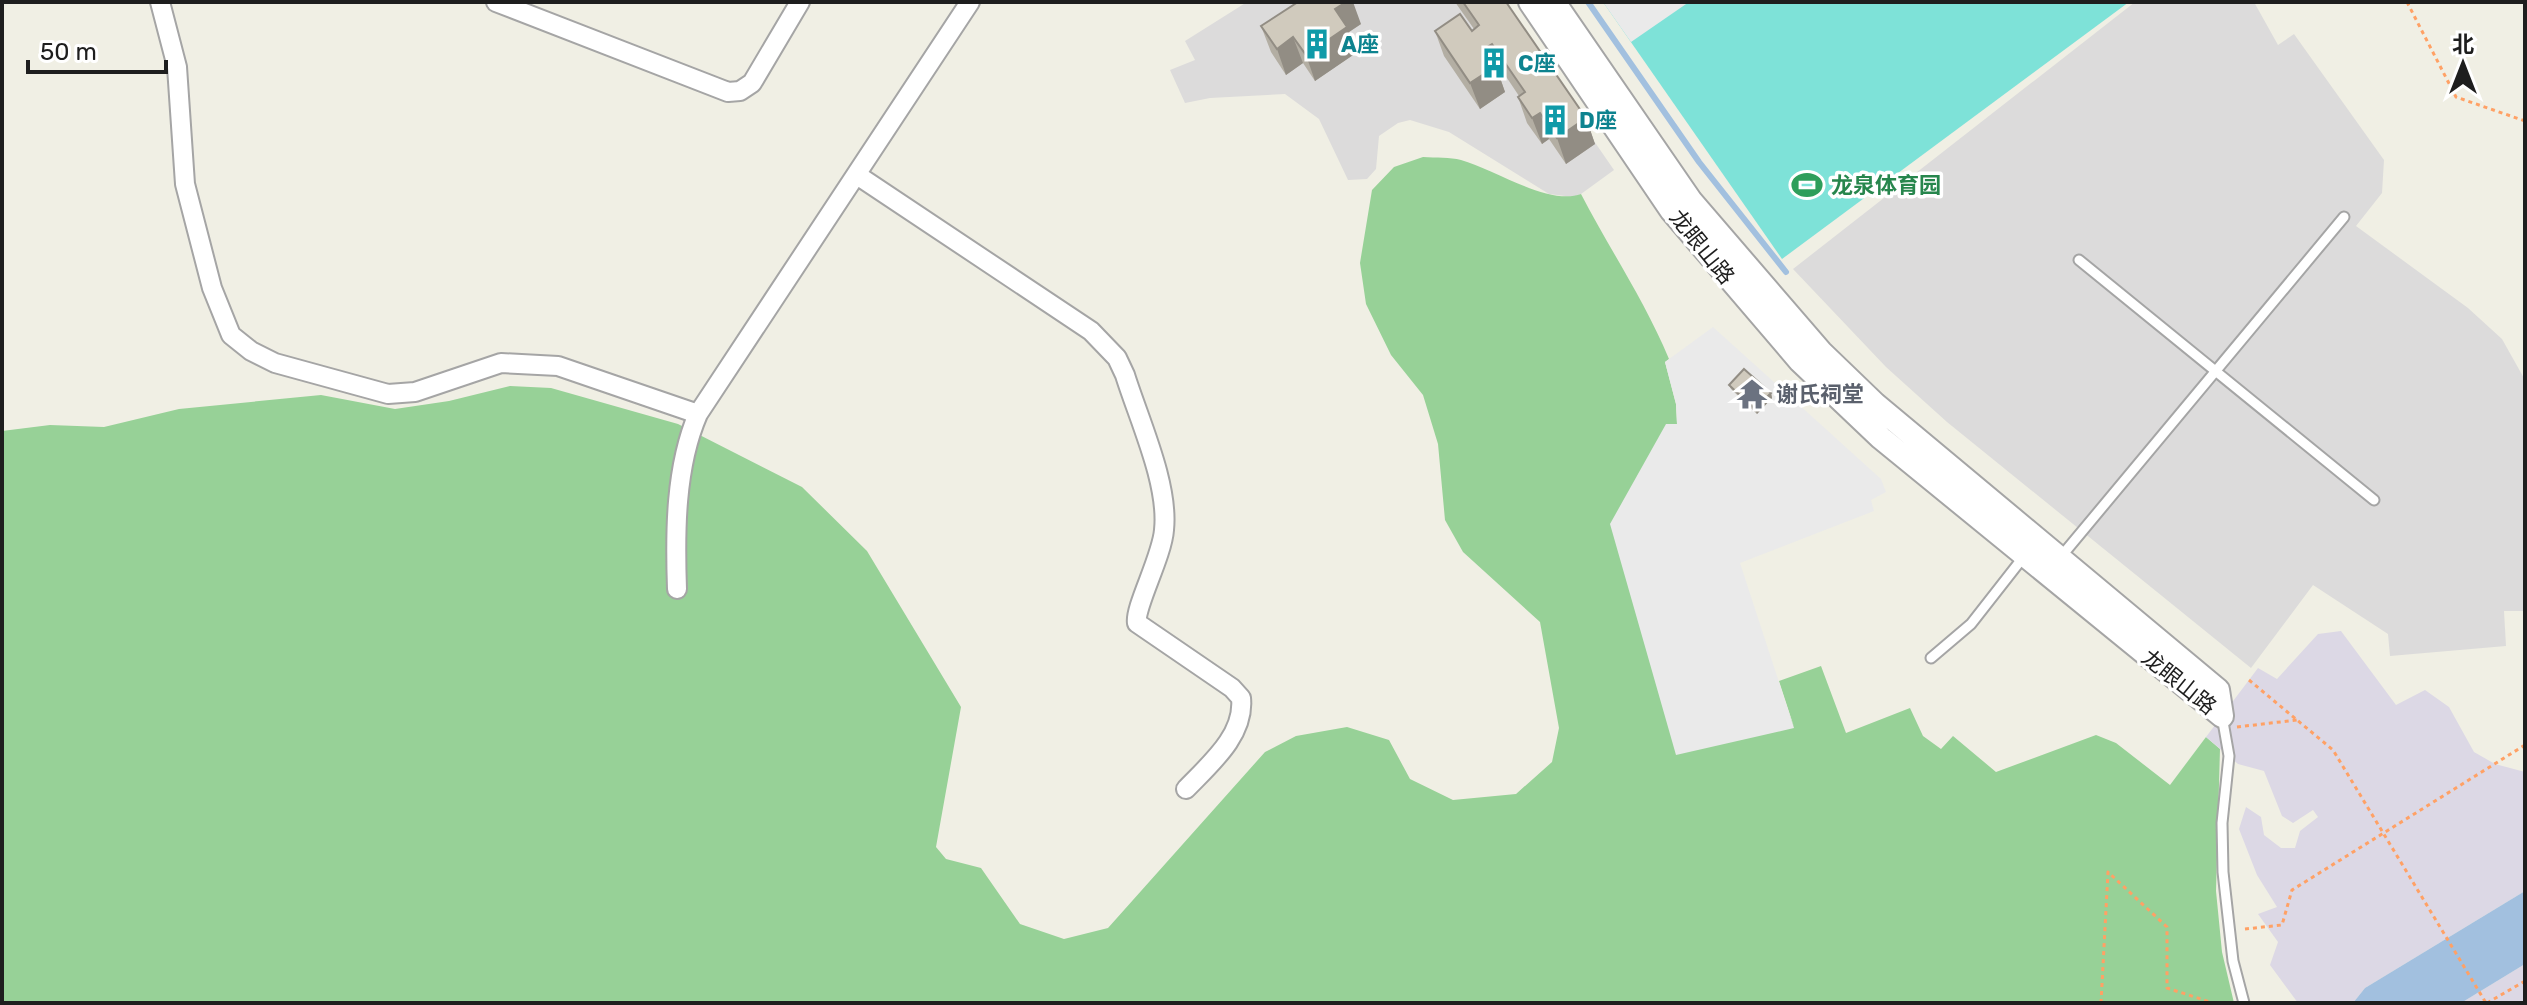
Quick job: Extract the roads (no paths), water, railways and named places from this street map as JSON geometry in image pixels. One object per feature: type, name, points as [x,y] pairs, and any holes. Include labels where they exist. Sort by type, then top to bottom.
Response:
[{"type":"street","points":[[160,2],[177,67],[185,184],[204,258],[221,316],[231,335],[251,351],[275,363],[388,394],[415,392],[501,363],[558,366],[698,414]]},
{"type":"street","points":[[496,2],[728,92],[740,91],[752,83],[800,2]]},
{"type":"street","points":[[677,589],[678,512],[688,444],[698,414],[970,2]]},
{"type":"street","name":"龙眼山路","points":[[1530,2],[1671,210],[1763,321],[1881,438],[2031,548]]},
{"type":"street","name":"龙眼山路","points":[[1554,2],[1691,201],[1821,352],[2053,567],[2218,690],[2223,722]]},
{"type":"street","points":[[857,175],[1091,331],[1117,358],[1130,390],[1164,510],[1161,551],[1138,606],[1137,623],[1232,688],[1241,698],[1239,722],[1229,739],[1186,789]]},
{"type":"lane","points":[[2053,567],[2344,217]]},
{"type":"lane","points":[[2079,260],[2374,500]]},
{"type":"lane","points":[[1931,658],[1971,624],[2031,548]]},
{"type":"lane","points":[[2223,722],[2229,756],[2222,823],[2228,930],[2244,1003]]},
{"type":"waterway","points":[[1588,2],[1699,162],[1786,272]]},
{"type":"place","name":"A座","points":[[1317,44]]},
{"type":"place","name":"C座","points":[[1494,63]]},
{"type":"place","name":"D座","points":[[1555,120]]},
{"type":"place","name":"龙泉体育园","points":[[1807,185]]},
{"type":"place","name":"谢氏祠堂","points":[[1752,394]]}]
